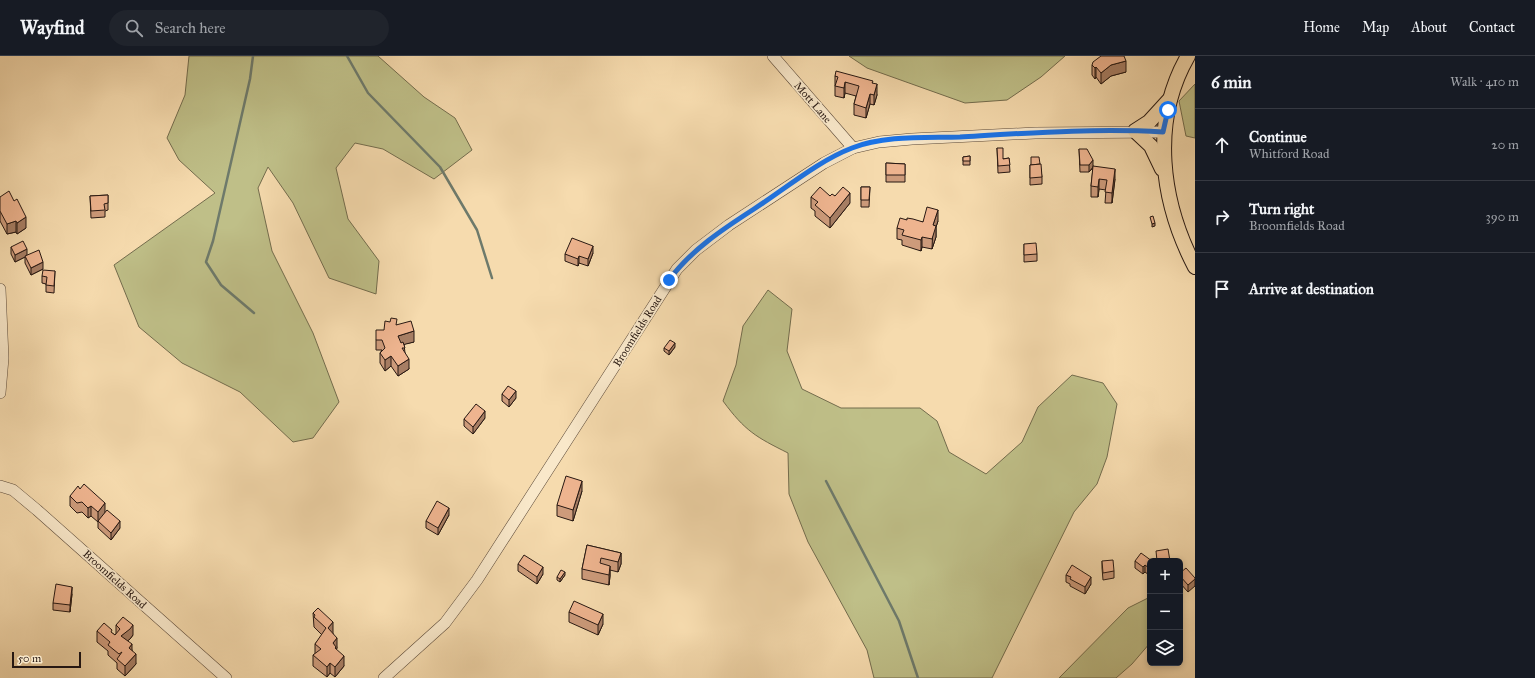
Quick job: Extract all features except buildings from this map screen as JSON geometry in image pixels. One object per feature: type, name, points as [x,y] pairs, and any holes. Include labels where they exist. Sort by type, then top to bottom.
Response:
[{"type":"main road","points":[[1188,56],[1177,79],[1170,99],[1163,132],[1166,176],[1173,208],[1195,268]]},
{"type":"main road","points":[[1166,176],[1151,146],[1135,131],[1149,122],[1170,99]]},
{"type":"street","name":"Mott Lane","points":[[773,56],[853,148]]},
{"type":"street","name":"Broomfields Road","points":[[384,678],[434,634],[462,602],[677,269],[696,250],[729,225],[824,163],[853,148],[879,142],[1035,133],[1135,131],[1163,132]]},
{"type":"street","points":[[0,289],[3,358],[0,393]]},
{"type":"street","name":"Broomfields Road","points":[[0,486],[13,490],[37,510],[226,678]]},
{"type":"green space","points":[[189,56],[378,56],[424,97],[455,118],[472,150],[434,179],[383,149],[355,143],[336,168],[348,219],[379,261],[376,294],[329,278],[293,203],[268,167],[258,188],[272,251],[313,333],[339,402],[313,438],[293,442],[240,392],[182,363],[139,327],[114,265],[215,193],[179,160],[167,138],[185,95]]},
{"type":"green space","points":[[849,56],[1065,56],[1041,77],[1007,100],[965,103],[867,68]]},
{"type":"green space","points":[[1195,84],[1195,138],[1186,136],[1179,101]]},
{"type":"green space","points":[[768,290],[792,309],[787,351],[802,389],[841,408],[920,408],[937,421],[949,452],[986,474],[1022,442],[1038,407],[1072,375],[1103,383],[1117,404],[1107,457],[1097,484],[1074,512],[992,678],[874,678],[867,650],[808,542],[789,494],[788,453],[752,432],[738,420],[723,401],[736,365],[743,326]]},
{"type":"green space","points":[[1147,598],[1147,646],[1132,664],[1116,678],[1059,678],[1128,608]]},
{"type":"waterway","points":[[253,56],[250,79],[213,241],[206,262],[221,285],[254,313]]},
{"type":"waterway","points":[[347,56],[368,93],[440,167],[477,230],[492,278]]},
{"type":"waterway","points":[[826,481],[899,621],[918,678]]},
{"type":"route","points":[[669,280],[677,269],[696,250],[729,225],[824,163],[853,148],[879,142],[912,139],[1035,133],[1135,131],[1163,132],[1168,110]]}]
